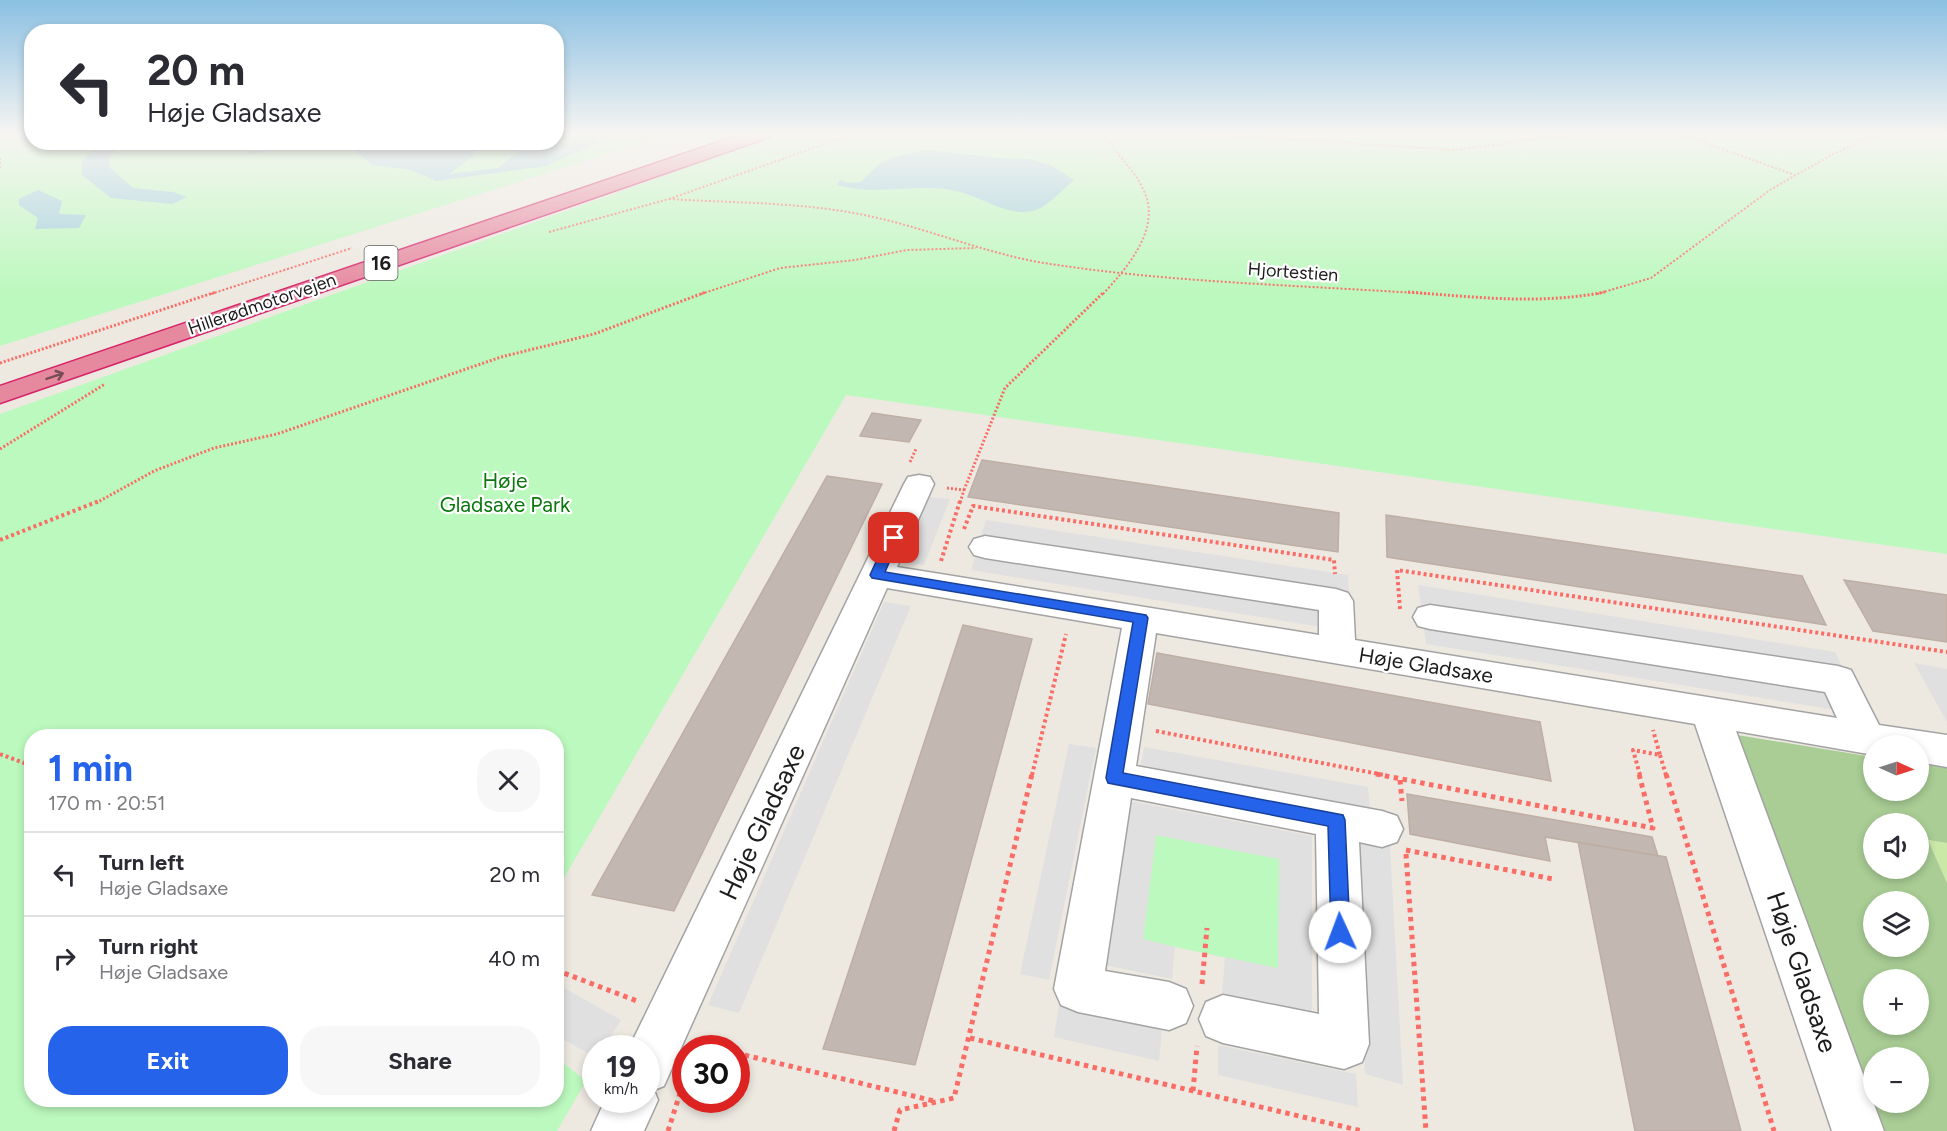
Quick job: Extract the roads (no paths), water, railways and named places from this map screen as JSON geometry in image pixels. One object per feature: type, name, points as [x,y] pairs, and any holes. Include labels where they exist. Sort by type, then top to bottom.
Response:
[{"type":"highway","name":"Hillerødmotorvejen","points":[[0,376],[573,186]]},
{"type":"highway","name":"Hillerødmotorvejen","points":[[0,395],[612,186]]},
{"type":"street","name":"Høje Gladsaxe","points":[[660,1039],[919,484]]},
{"type":"street","points":[[986,547],[1336,601],[1337,650]]},
{"type":"street","name":"Høje Gladsaxe","points":[[877,575],[1863,737]]},
{"type":"street","points":[[1430,617],[1838,680],[1865,735]]},
{"type":"street","points":[[1141,618],[1078,989],[1169,1006]]},
{"type":"street","name":"Høje Gladsaxe","points":[[1710,712],[1858,1131]]},
{"type":"street","name":"Høje Gladsaxe","points":[[1929,748],[1947,751]]},
{"type":"street","points":[[1114,778],[1399,830]]},
{"type":"street","points":[[1223,1019],[1344,1044],[1336,820]]},
{"type":"street","points":[[617,1131],[626,1113]]},
{"type":"water","points":[[96,186],[130,186],[133,188],[173,192],[187,197],[172,204],[111,198]]},
{"type":"water","points":[[841,186],[1067,186],[1047,204],[1028,212],[1009,210],[960,192],[945,189],[867,190]]},
{"type":"water","points":[[38,190],[62,201],[59,214],[86,215],[79,228],[35,229],[38,218],[19,205],[19,199]]},
{"type":"park label","name":"Høje Gladsaxe Park","points":[[505,492]]}]
